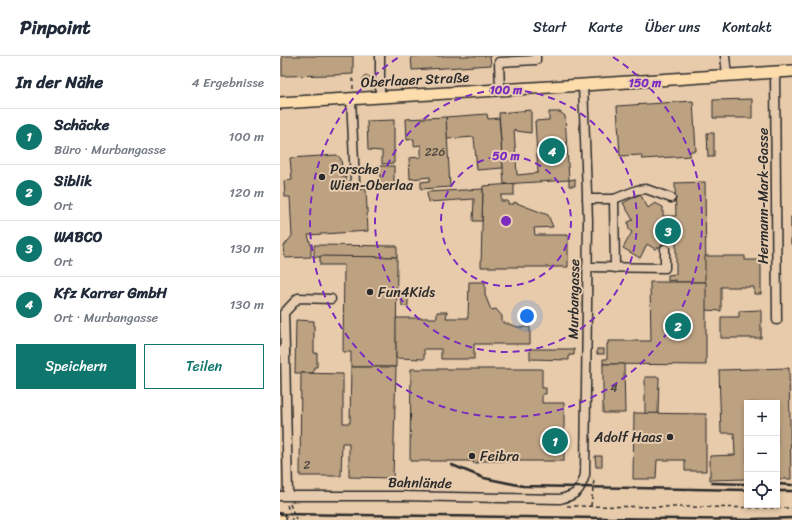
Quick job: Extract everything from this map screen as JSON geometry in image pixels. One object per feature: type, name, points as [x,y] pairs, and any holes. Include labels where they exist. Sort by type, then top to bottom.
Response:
[{"type":"main road","name":"Oberlaaer Straße","points":[[280,103],[352,94],[380,97],[583,86],[792,71]]},
{"type":"street","points":[[380,56],[380,97]]},
{"type":"street","points":[[500,90],[499,62],[513,59],[536,60],[536,56]]},
{"type":"street","points":[[725,56],[726,76]]},
{"type":"street","name":"Hermann-Mark-Gasse","points":[[775,72],[777,320]]},
{"type":"street","name":"Murbangasse","points":[[560,499],[577,492],[581,488],[585,476],[588,268],[583,86]]},
{"type":"street","points":[[352,94],[355,182]]},
{"type":"street","points":[[587,199],[614,199],[637,190],[646,189],[671,198]]},
{"type":"street","points":[[614,199],[615,268]]},
{"type":"street","points":[[588,268],[665,268],[665,249]]},
{"type":"street","points":[[283,495],[284,313],[298,298],[331,299]]},
{"type":"street","name":"Bahnlände","points":[[283,495],[560,499]]},
{"type":"path","points":[[352,94],[354,76]]},
{"type":"path","points":[[585,476],[594,480],[591,507]]},
{"type":"path","points":[[283,495],[292,520]]},
{"type":"path","points":[[283,495],[296,520]]},
{"type":"building","points":[[282,56],[353,56],[353,74],[282,76]]},
{"type":"building","points":[[411,56],[490,56],[491,65],[412,70]]},
{"type":"building","points":[[366,75],[370,77],[366,83],[362,80]]},
{"type":"building","points":[[752,99],[752,118],[713,118],[713,100]]},
{"type":"building","points":[[693,101],[696,151],[690,151],[690,156],[642,159],[641,155],[620,156],[617,106]]},
{"type":"building","points":[[531,110],[531,133],[517,131],[514,129],[517,175],[538,173],[535,121],[549,120],[549,112],[560,112],[565,116],[569,180],[504,184],[499,113]]},
{"type":"building","points":[[487,114],[488,119],[499,118],[503,168],[477,170],[474,137],[447,139],[446,117]]},
{"type":"building","points":[[446,117],[450,187],[421,189],[421,182],[430,181],[430,177],[410,179],[409,158],[421,157],[421,145],[414,146],[414,139],[407,140],[406,119]]},
{"type":"building","points":[[394,120],[394,163],[382,164],[382,151],[368,150],[367,121]]},
{"type":"building","points":[[707,133],[714,133],[714,157],[708,157]]},
{"type":"building","points":[[337,155],[341,159],[343,177],[346,177],[347,190],[366,189],[368,231],[308,235],[311,245],[311,257],[285,258],[284,246],[292,236],[290,197],[285,197],[284,181],[292,180],[290,158]]},
{"type":"building","points":[[380,166],[394,166],[394,187],[380,187]]},
{"type":"building","points":[[761,174],[766,174],[766,180],[761,180]]},
{"type":"building","points":[[575,179],[575,186],[569,186],[569,180]]},
{"type":"building","points":[[705,182],[706,282],[676,282],[676,280],[668,281],[668,275],[676,274],[676,235],[663,235],[663,245],[655,249],[647,244],[640,258],[623,248],[632,232],[629,230],[628,222],[633,220],[623,203],[640,194],[648,208],[655,203],[663,207],[663,216],[676,216],[675,183]]},
{"type":"building","points":[[514,184],[514,195],[501,195],[501,201],[508,201],[508,204],[514,204],[514,202],[548,215],[553,227],[534,228],[535,235],[568,235],[568,267],[481,267],[483,186]]},
{"type":"building","points":[[483,189],[482,221],[473,221],[474,199],[428,202],[427,192]]},
{"type":"building","points":[[792,217],[792,244],[791,244]]},
{"type":"building","points":[[314,245],[397,246],[397,257],[314,257]]},
{"type":"building","name":"Fun4Kids","points":[[320,256],[397,257],[396,367],[351,367],[351,352],[343,352],[344,265],[320,265]]},
{"type":"building","points":[[705,256],[745,256],[745,260],[761,260],[761,294],[754,294],[754,287],[721,287],[721,311],[705,310]]},
{"type":"building","points":[[469,282],[485,282],[485,295],[491,310],[496,309],[502,316],[502,322],[518,327],[530,327],[530,344],[474,344],[474,359],[441,359],[441,349],[424,349],[424,359],[396,358],[396,318],[437,318],[437,312],[447,312],[446,318],[468,318]]},
{"type":"building","points":[[650,282],[706,282],[706,365],[603,364],[603,359],[607,359],[608,341],[651,341]]},
{"type":"building","points":[[401,292],[408,292],[408,306],[402,306]]},
{"type":"building","points":[[761,310],[761,338],[721,338],[721,317],[739,317],[739,311]]},
{"type":"building","points":[[296,320],[314,321],[314,353],[317,353],[317,367],[314,367],[313,373],[295,373]]},
{"type":"building","points":[[530,349],[574,349],[574,355],[569,355],[569,360],[530,359]]},
{"type":"building","points":[[597,349],[604,349],[604,354],[597,354]]},
{"type":"building","points":[[603,364],[624,364],[625,413],[603,413]]},
{"type":"building","points":[[351,367],[396,367],[393,478],[349,477],[349,443],[342,443],[341,476],[300,476],[301,373],[343,374],[343,423],[350,423]]},
{"type":"building","points":[[789,368],[791,479],[780,479],[780,400],[744,400],[744,479],[710,480],[710,456],[735,455],[734,433],[721,433],[719,370]]},
{"type":"building","points":[[411,369],[542,369],[542,388],[546,388],[546,394],[542,394],[542,403],[564,403],[564,461],[478,461],[478,463],[473,463],[473,461],[410,461]]},
{"type":"building","points":[[645,377],[659,377],[658,414],[645,414]]},
{"type":"building","name":"Adolf Haas","points":[[634,413],[706,414],[706,471],[685,471],[685,460],[657,460],[656,479],[633,479]]},
{"type":"building","points":[[595,456],[602,456],[602,467],[596,467]]},
{"type":"railway","points":[[452,465],[484,478],[523,486],[744,490]]},
{"type":"railway","points":[[712,483],[744,484]]},
{"type":"railway","points":[[780,484],[792,485]]},
{"type":"railway","points":[[780,491],[792,491]]},
{"type":"railway","points":[[280,514],[758,520]]},
{"type":"railway","points":[[753,519],[792,518]]},
{"type":"place","name":"Kfz Karrer GmbH","points":[[552,151]]},
{"type":"place","name":"Porsche Wien-Oberlaa","points":[[322,177]]},
{"type":"place","name":"WABCO","points":[[668,231]]},
{"type":"place","name":"Fun4Kids","points":[[370,292]]},
{"type":"place","name":"Siblik","points":[[678,326]]},
{"type":"place","name":"Adolf Haas","points":[[670,437]]},
{"type":"place","name":"Schäcke","points":[[555,441]]},
{"type":"place","name":"Feibra","points":[[472,456]]}]
